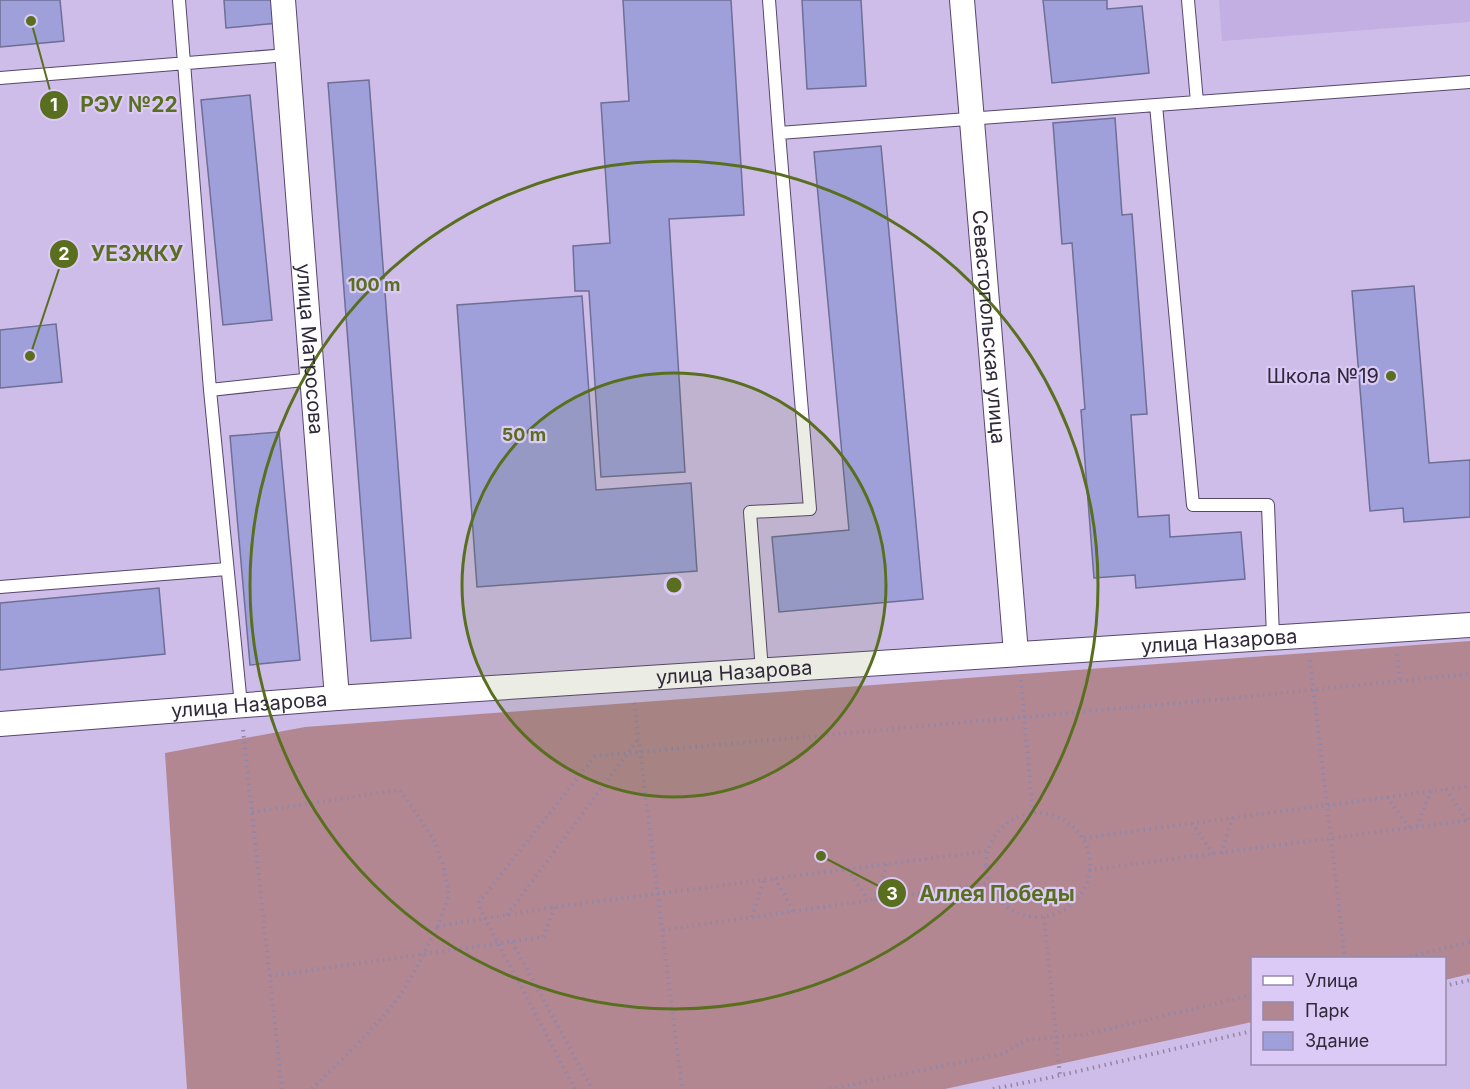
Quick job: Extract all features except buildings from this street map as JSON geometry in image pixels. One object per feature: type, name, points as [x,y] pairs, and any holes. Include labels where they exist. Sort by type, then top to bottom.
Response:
[{"type":"street","name":"улица Матросова","points":[[283,0],[338,698]]},
{"type":"street","name":"Севастопольская улица","points":[[962,0],[1017,653]]},
{"type":"street","name":"улица Назарова","points":[[0,724],[338,698],[1470,625]]},
{"type":"lane","points":[[179,0],[210,390],[241,705]]},
{"type":"lane","points":[[762,670],[750,512],[810,509],[769,0]]},
{"type":"lane","points":[[1188,0],[1197,102]]},
{"type":"lane","points":[[0,78],[287,55]]},
{"type":"lane","points":[[779,133],[1470,82]]},
{"type":"lane","points":[[1156,105],[1193,505],[1268,505],[1273,638]]},
{"type":"lane","points":[[210,390],[313,380]]},
{"type":"lane","points":[[0,587],[227,568]]},
{"type":"path","points":[[1307,636],[1345,957]]},
{"type":"path","points":[[1017,653],[1033,814]]},
{"type":"path","points":[[575,1089],[478,907],[481,897],[590,760],[600,755],[1223,699],[1470,674]]},
{"type":"path","points":[[634,703],[682,1089]]},
{"type":"path","points":[[241,705],[282,1089]]},
{"type":"path","points":[[506,915],[639,738]]},
{"type":"path","points":[[1084,838],[1470,786]]},
{"type":"path","points":[[1089,870],[1468,820],[1446,789]]},
{"type":"path","points":[[252,812],[400,790],[433,838],[443,864],[449,895],[438,926],[421,956],[418,967],[395,1002],[312,1089]]},
{"type":"path","points":[[1417,827],[1431,791]]},
{"type":"path","points":[[1386,796],[1410,828]]},
{"type":"path","points":[[1033,814],[1053,816],[1071,825],[1084,838],[1090,860],[1088,880],[1079,898],[1063,911],[1044,917],[1023,916],[1005,906],[992,890],[986,871],[988,850],[998,832],[1014,820],[1033,814]]},
{"type":"path","points":[[1221,853],[1233,817]]},
{"type":"path","points":[[1192,823],[1213,854]]},
{"type":"path","points":[[438,926],[555,907],[988,850]]},
{"type":"path","points":[[875,900],[887,864]]},
{"type":"path","points":[[848,869],[868,900]]},
{"type":"path","points":[[775,878],[794,911]]},
{"type":"path","points":[[752,917],[764,880]]},
{"type":"path","points":[[663,930],[990,883]]},
{"type":"path","points":[[270,976],[543,937],[555,907]]},
{"type":"path","points":[[1044,917],[1060,1076]]},
{"type":"path","points":[[512,942],[592,1089]]},
{"type":"path","points":[[1408,957],[1470,942]]},
{"type":"path","points":[[1446,986],[1470,980]]},
{"type":"path","points":[[830,1089],[1002,1054],[1027,1040],[1086,1034],[1251,995]]},
{"type":"path","points":[[993,1089],[1060,1076],[1251,1031]]},
{"type":"shaded area","points":[[1219,0],[1470,0],[1470,22],[1222,41]]},
{"type":"green space","points":[[1470,641],[1470,974],[1446,980],[1446,957],[1251,957],[1251,1022],[945,1089],[187,1089],[165,753],[305,727]]},
{"type":"place","name":"РЭУ №22","points":[[31,21]]},
{"type":"place","name":"УЕЗЖКУ","points":[[30,356]]},
{"type":"place","name":"Школа №19","points":[[1391,376]]},
{"type":"place","name":"Аллея Победы","points":[[821,856]]}]
